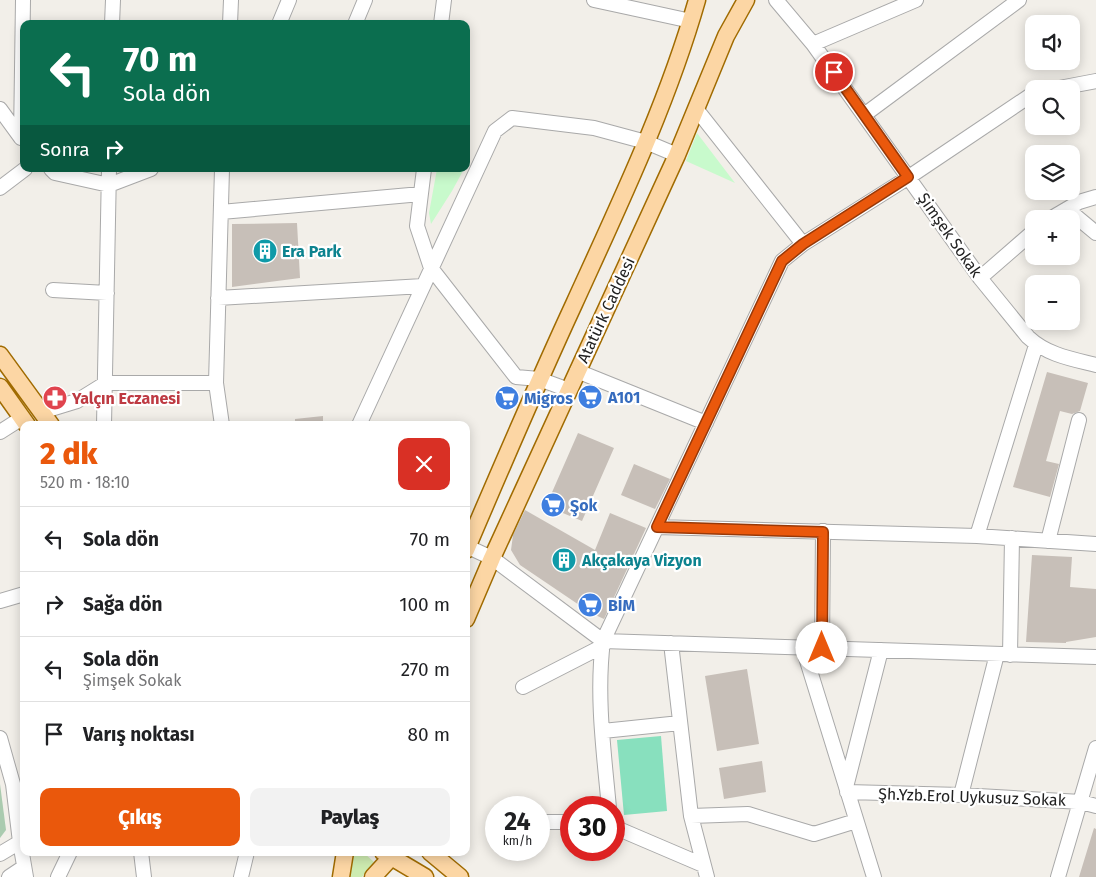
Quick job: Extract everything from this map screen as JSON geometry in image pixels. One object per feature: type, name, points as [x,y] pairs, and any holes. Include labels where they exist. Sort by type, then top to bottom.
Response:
[{"type":"main road","name":"Atatürk Caddesi","points":[[470,541],[539,379],[646,142],[680,56],[697,0]]},
{"type":"main road","name":"Atatürk Caddesi","points":[[470,610],[677,155],[726,36],[746,0]]},
{"type":"main road","points":[[0,355],[48,421]]},
{"type":"main road","points":[[0,387],[24,421]]},
{"type":"main road","points":[[341,877],[344,856]]},
{"type":"main road","points":[[373,877],[389,856]]},
{"type":"main road","points":[[393,856],[425,877]]},
{"type":"main road","points":[[435,856],[460,877]]},
{"type":"street","points":[[23,0],[23,20]]},
{"type":"street","points":[[112,20],[113,0]]},
{"type":"street","points":[[230,20],[231,0]]},
{"type":"street","points":[[281,20],[289,0]]},
{"type":"street","points":[[357,20],[366,0]]},
{"type":"street","points":[[364,20],[366,0]]},
{"type":"street","points":[[442,20],[444,0]]},
{"type":"street","points":[[594,0],[691,21]]},
{"type":"street","name":"Şimşek Sokak","points":[[776,0],[813,44],[980,278],[1008,313],[1036,345],[1068,358],[1096,366]]},
{"type":"street","points":[[813,44],[896,4],[916,0]]},
{"type":"street","points":[[864,115],[1019,0]]},
{"type":"street","points":[[1080,84],[1096,81]]},
{"type":"street","points":[[608,796],[600,671],[603,644],[782,261],[803,244],[1025,99]]},
{"type":"street","points":[[0,109],[20,136]]},
{"type":"street","points":[[697,110],[803,244]]},
{"type":"street","points":[[361,421],[495,131],[512,118],[594,128],[646,142],[677,155]]},
{"type":"street","points":[[0,188],[21,172]]},
{"type":"street","points":[[54,172],[109,185],[143,172]]},
{"type":"street","points":[[104,421],[110,172]]},
{"type":"street","points":[[221,421],[216,383],[222,172]]},
{"type":"street","points":[[424,172],[417,226],[431,268],[516,377],[539,379],[569,390]]},
{"type":"street","points":[[221,212],[421,194]]},
{"type":"street","points":[[1096,197],[1079,202],[1067,209],[1096,233]]},
{"type":"street","points":[[980,278],[1025,238]]},
{"type":"street","points":[[218,298],[423,286]]},
{"type":"street","points":[[53,290],[107,293]]},
{"type":"street","points":[[977,536],[1036,345]]},
{"type":"street","points":[[578,371],[706,423]]},
{"type":"street","points":[[41,412],[77,401],[106,383],[216,383]]},
{"type":"street","points":[[1048,541],[1079,420]]},
{"type":"street","points":[[0,432],[20,424]]},
{"type":"street","points":[[657,527],[977,536],[1096,544]]},
{"type":"street","points":[[822,648],[823,532]]},
{"type":"street","points":[[961,795],[1003,654],[1012,538]]},
{"type":"street","points":[[470,549],[492,558],[603,644]]},
{"type":"street","points":[[0,601],[20,595]]},
{"type":"street","points":[[671,643],[691,816],[705,871]]},
{"type":"street","points":[[523,687],[603,644],[671,643],[1096,656]]},
{"type":"street","points":[[803,648],[874,877]]},
{"type":"street","points":[[847,790],[881,650]]},
{"type":"street","points":[[603,731],[680,723]]},
{"type":"street","points":[[0,738],[13,784],[20,842],[0,854]]},
{"type":"street","points":[[1058,877],[1096,748]]},
{"type":"street","name":"Şh.Yzb.Erol Uykusuz Sokak","points":[[847,790],[1081,802],[1096,806]]},
{"type":"street","points":[[691,816],[748,814],[814,834],[856,821]]},
{"type":"street","points":[[625,832],[705,871]]},
{"type":"street","points":[[9,877],[25,872],[22,856]]},
{"type":"street","points":[[58,877],[68,856]]},
{"type":"street","points":[[141,856],[144,877]]},
{"type":"street","points":[[242,877],[246,856]]},
{"type":"green space","points":[[697,133],[735,183],[686,161]]},
{"type":"green space","points":[[436,172],[462,172],[431,224],[429,213]]},
{"type":"green space","points":[[661,736],[667,811],[625,815],[625,796],[622,796],[617,740]]},
{"type":"green space","points":[[0,784],[6,830],[0,838]]},
{"type":"green space","points":[[351,856],[367,856],[374,862],[362,877],[346,877]]},
{"type":"building","name":"Era Park","points":[[297,223],[300,278],[232,287],[232,224]]},
{"type":"building","points":[[1047,372],[1088,383],[1080,411],[1072,414],[1060,411],[1046,461],[1059,464],[1050,497],[1013,487]]},
{"type":"building","points":[[323,416],[323,421],[295,421],[295,419]]},
{"type":"building","points":[[578,433],[614,448],[582,521],[546,506]]},
{"type":"building","points":[[634,464],[670,479],[655,509],[621,495]]},
{"type":"building","name":"Akçakaya Vizyon","points":[[525,510],[595,550],[610,513],[646,528],[604,619],[591,613],[520,565],[511,550],[513,535]]},
{"type":"building","points":[[1032,555],[1072,557],[1070,587],[1096,589],[1096,637],[1066,643],[1026,642]]},
{"type":"building","points":[[747,669],[759,744],[717,751],[705,676]]},
{"type":"building","points":[[762,761],[766,792],[724,799],[719,768]]},
{"type":"building","points":[[1094,828],[1096,829],[1096,877],[1079,877]]},
{"type":"place","name":"Era Park","points":[[265,251]]},
{"type":"place","name":"A101","points":[[590,397]]},
{"type":"place","name":"Yalçın Eczanesi","points":[[55,398]]},
{"type":"place","name":"Migros","points":[[507,398]]},
{"type":"place","name":"Şok","points":[[553,505]]},
{"type":"place","name":"Akçakaya Vizyon","points":[[564,560]]},
{"type":"place","name":"BİM","points":[[590,605]]},
{"type":"route","points":[[822,648],[823,532],[657,527],[782,261],[803,244],[908,177],[834,72]]}]
